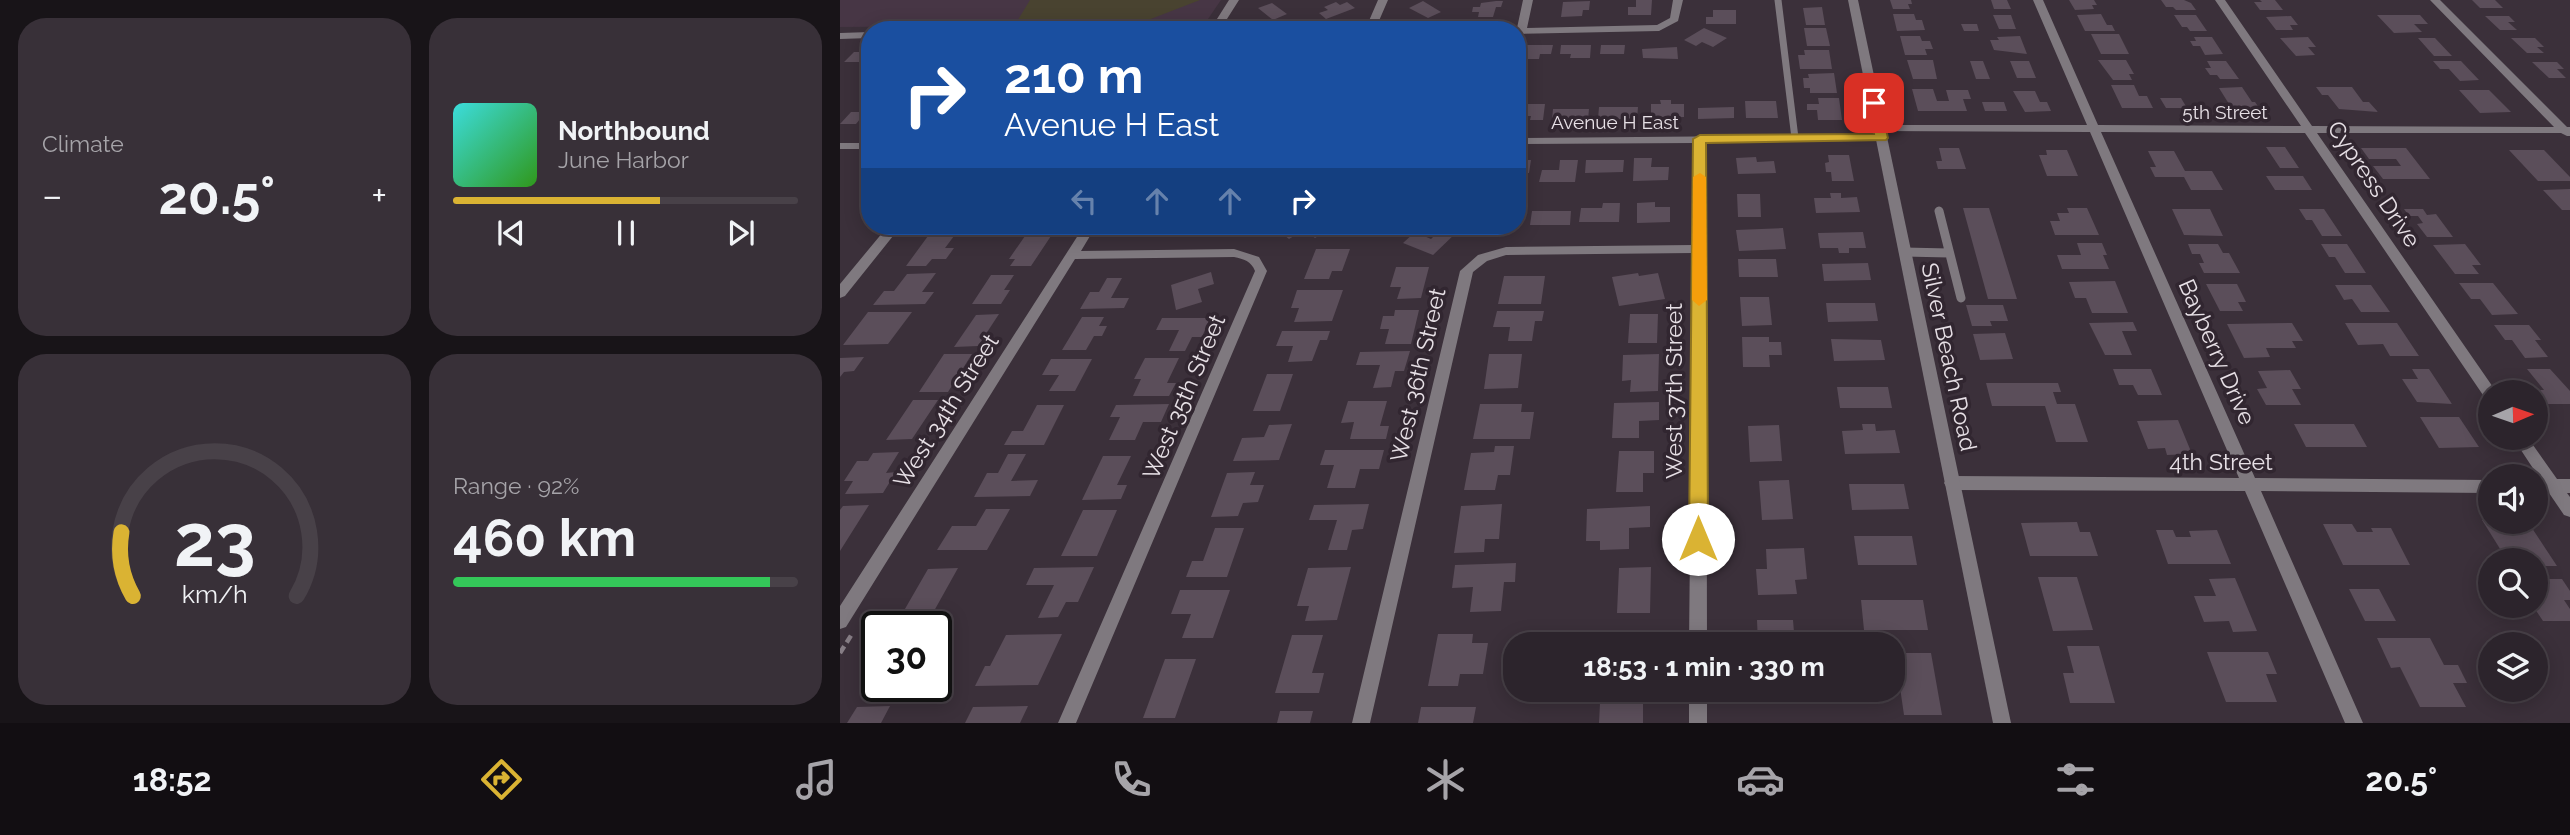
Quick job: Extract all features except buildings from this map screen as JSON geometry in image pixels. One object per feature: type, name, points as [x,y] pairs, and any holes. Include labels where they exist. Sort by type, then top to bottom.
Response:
[{"type":"street","points":[[1220,21],[1234,0]]},
{"type":"street","points":[[1374,21],[1383,0]]},
{"type":"street","points":[[1522,21],[1528,0]]},
{"type":"street","points":[[1526,31],[1650,30],[1667,26],[1675,19],[1678,0]]},
{"type":"street","name":"Silver Beach Road","points":[[1853,0],[2002,723]]},
{"type":"street","name":"Bayberry Drive","points":[[2038,0],[2354,723]]},
{"type":"street","name":"Cypress Drive","points":[[2220,0],[2480,380]]},
{"type":"street","points":[[2435,0],[2568,133]]},
{"type":"street","points":[[840,36],[861,36]]},
{"type":"street","name":"5th Street","points":[[1880,133],[2094,129],[2568,133]]},
{"type":"street","name":"Avenue H East","points":[[1526,141],[1795,138],[1880,133]]},
{"type":"street","name":"West 37th Street","points":[[1698,632],[1700,139]]},
{"type":"street","points":[[840,146],[861,146]]},
{"type":"street","points":[[840,293],[888,235]]},
{"type":"street","name":"West 34th Street","points":[[840,621],[1084,235]]},
{"type":"street","name":"West 36th Street","points":[[1361,723],[1465,274],[1469,267],[1488,254],[1506,251],[1699,249]]},
{"type":"street","name":"West 35th Street","points":[[1067,723],[1262,271],[1253,258],[1234,253],[1072,255]]},
{"type":"street","points":[[2530,450],[2562,486],[2570,510]]},
{"type":"street","name":"4th Street","points":[[1952,483],[2478,486]]},
{"type":"street","points":[[1698,702],[1698,723]]},
{"type":"lane","points":[[1778,0],[1795,138]]},
{"type":"lane","points":[[1939,211],[1961,298]]},
{"type":"lane","points":[[1905,252],[1950,253]]},
{"type":"shaded area","points":[[840,0],[1221,0],[1204,21],[861,21],[861,27],[840,27]]},
{"type":"shaded area","points":[[1030,0],[1200,0],[1146,21],[1017,21]]},
{"type":"slow traffic","points":[[1699,300],[1700,177]]},
{"type":"route","points":[[1698,539],[1700,139],[1881,138],[1874,103]]}]
